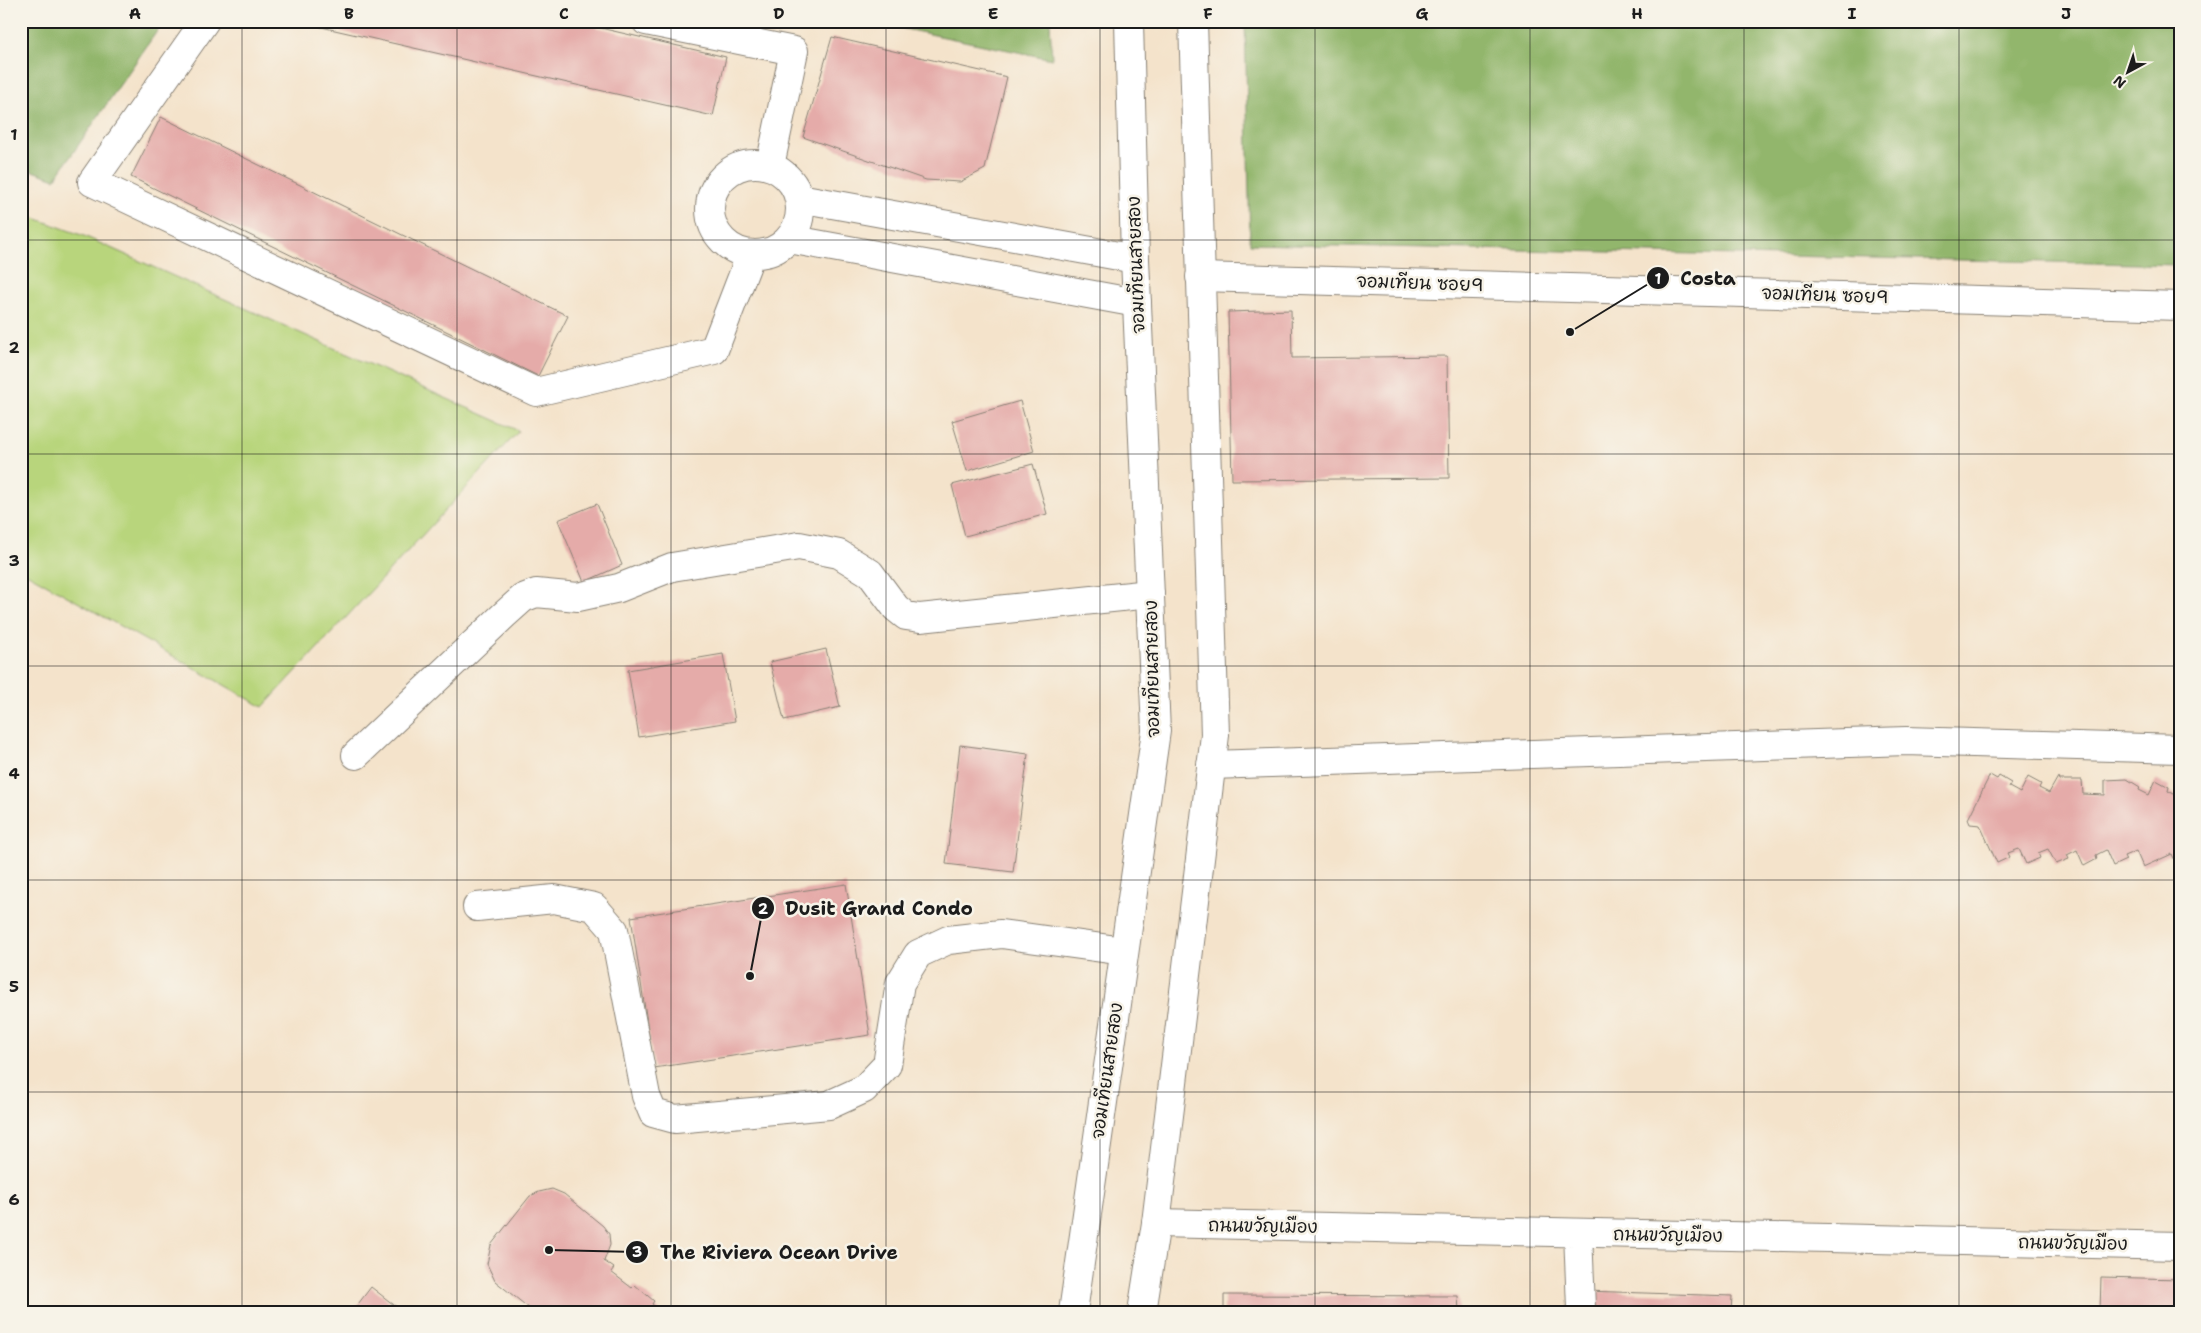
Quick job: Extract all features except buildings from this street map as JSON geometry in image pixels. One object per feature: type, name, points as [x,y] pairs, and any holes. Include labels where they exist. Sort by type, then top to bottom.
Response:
[{"type":"street","points":[[205,21],[92,182],[536,392],[714,350],[751,254]]},
{"type":"street","points":[[646,21],[794,51],[770,166]]},
{"type":"street","name":"จอมเทียนสายสอง","points":[[1073,1312],[1156,731],[1134,259],[1129,21]]},
{"type":"street","points":[[1142,1312],[1156,1224],[1215,735],[1193,21]]},
{"type":"street","points":[[755,164],[770,166],[790,180],[799,198],[798,224],[789,239],[774,251],[751,254],[734,250],[715,232],[710,213],[715,188],[735,168],[755,164]]},
{"type":"street","points":[[799,198],[1134,259]]},
{"type":"street","points":[[789,239],[1137,303]]},
{"type":"street","name":"จอมเทียน ซอย9","points":[[1200,277],[2180,306]]},
{"type":"street","points":[[356,755],[504,615],[523,598],[536,593],[578,597],[619,588],[672,567],[799,546],[839,554],[870,573],[896,608],[906,616],[920,618],[1150,594]]},
{"type":"street","points":[[1211,765],[1906,741],[2180,749]]},
{"type":"street","points":[[477,907],[554,899],[594,907],[614,930],[646,1096],[653,1112],[675,1119],[829,1105],[864,1089],[887,1065],[900,983],[918,954],[948,940],[1001,934],[1124,951]]},
{"type":"street","name":"ถนนขวัญเมือง","points":[[1156,1224],[2180,1246]]},
{"type":"street","points":[[1578,1233],[1581,1308]]},
{"type":"green space","points":[[21,21],[164,21],[55,179],[21,167]]},
{"type":"green space","points":[[866,21],[1050,21],[1052,59]]},
{"type":"green space","points":[[1245,21],[2180,21],[2180,265],[1250,244]]},
{"type":"green space","points":[[21,213],[84,236],[519,431],[263,707],[21,570]]},
{"type":"place","name":"Costa","points":[[1570,332]]},
{"type":"place","name":"Dusit Grand Condo","points":[[750,976]]},
{"type":"place","name":"The Riviera Ocean Drive","points":[[549,1250]]}]
